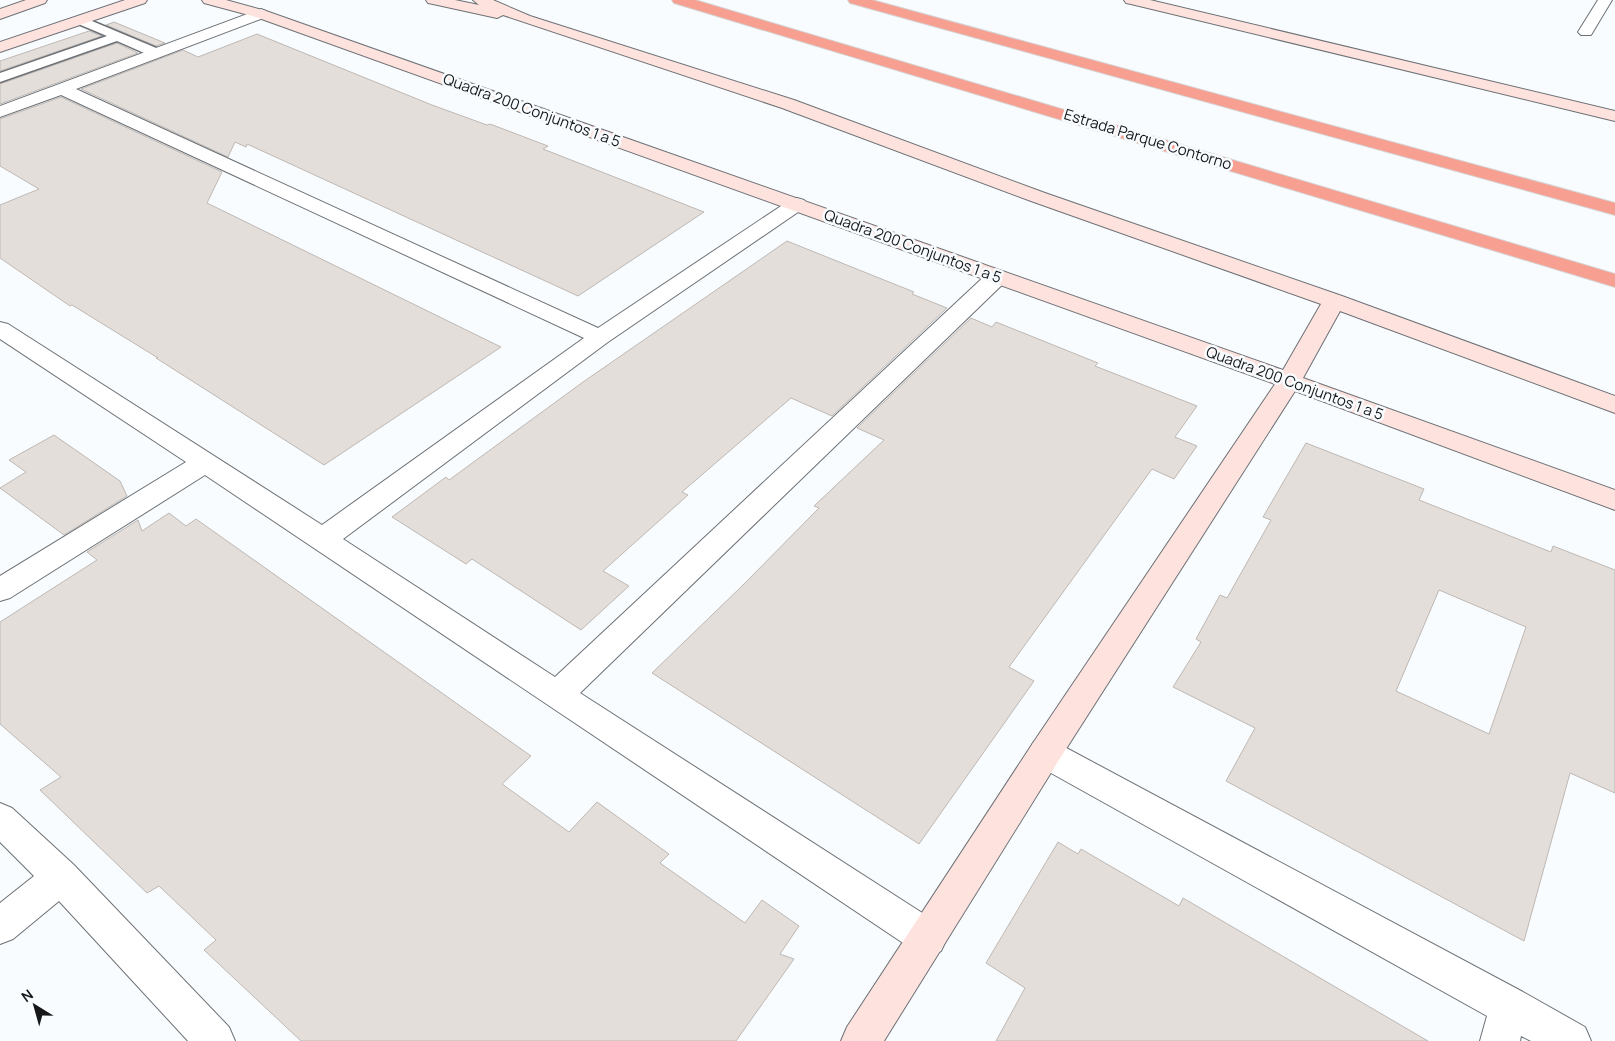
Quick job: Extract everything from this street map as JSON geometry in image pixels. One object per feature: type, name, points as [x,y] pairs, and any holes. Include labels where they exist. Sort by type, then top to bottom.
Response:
[{"type":"highway","name":"Estrada Parque Contorno","points":[[679,0],[1054,111],[1615,281]]},
{"type":"highway","points":[[855,0],[1615,209]]},
{"type":"street","points":[[0,14],[40,0]]},
{"type":"street","points":[[0,47],[140,0]]},
{"type":"street","name":"Quadra 200 Conjuntos 1 a 5","points":[[209,0],[261,14],[797,204],[997,277],[1290,380],[1615,500]]},
{"type":"street","points":[[241,0],[261,14]]},
{"type":"street","points":[[433,0],[525,19]]},
{"type":"street","points":[[480,0],[525,19],[788,104],[1038,197],[1334,301],[1615,405]]},
{"type":"street","points":[[1130,0],[1615,116]]},
{"type":"street","points":[[1586,32],[1605,0]]},
{"type":"street","points":[[0,112],[261,14]]},
{"type":"street","points":[[61,89],[600,336]]},
{"type":"street","points":[[322,539],[600,336],[797,204]]},
{"type":"street","points":[[557,695],[997,277]]},
{"type":"street","points":[[861,1041],[1045,754],[1290,380],[1334,301]]},
{"type":"street","points":[[0,329],[928,938]]},
{"type":"street","points":[[0,590],[205,463]]},
{"type":"street","points":[[1045,754],[1504,1024],[1571,1041]]},
{"type":"street","points":[[0,819],[61,877],[215,1041]]},
{"type":"street","points":[[0,926],[61,877]]},
{"type":"lane","points":[[80,20],[156,53]]},
{"type":"lane","points":[[0,78],[118,36]]},
{"type":"building","points":[[114,22],[165,43],[156,46],[106,25]]},
{"type":"building","points":[[89,31],[102,36],[0,71],[0,61]]},
{"type":"building","points":[[257,34],[432,105],[548,146],[543,149],[704,212],[578,296],[247,144],[246,147],[235,142],[228,157],[81,89],[183,50],[198,57]]},
{"type":"building","points":[[117,43],[138,53],[0,104],[0,84]]},
{"type":"building","points":[[61,97],[222,172],[207,203],[501,347],[324,465],[156,358],[158,358],[72,305],[70,306],[0,258],[0,205],[39,189],[0,166],[0,119]]},
{"type":"building","points":[[787,241],[914,292],[912,294],[947,308],[832,416],[791,398],[682,492],[688,495],[603,571],[629,586],[581,630],[472,559],[466,564],[392,517],[446,477],[449,480],[583,382]]},
{"type":"building","points":[[971,318],[992,327],[996,322],[1098,363],[1095,366],[1197,406],[1175,437],[1197,446],[1174,479],[1152,469],[1009,667],[1034,681],[919,844],[652,673],[819,508],[814,506],[884,440],[857,428]]},
{"type":"building","points":[[54,435],[120,481],[127,496],[64,535],[0,488],[26,472],[9,460]]},
{"type":"building","points":[[1306,443],[1424,489],[1419,500],[1551,552],[1553,546],[1615,570],[1615,793],[1570,773],[1524,941],[1226,781],[1255,728],[1173,687],[1201,642],[1196,639],[1220,595],[1227,598],[1271,520],[1263,517]],"holes":[[[1439,590],[1526,627],[1489,734],[1396,691]]]},
{"type":"building","points":[[169,513],[186,526],[196,519],[531,756],[502,784],[569,832],[597,802],[669,854],[660,863],[745,923],[762,900],[799,926],[780,954],[794,959],[736,1041],[301,1041],[204,950],[216,940],[159,886],[147,893],[40,790],[61,777],[0,724],[0,622],[97,560],[87,552],[138,520],[142,531]]},
{"type":"building","points":[[1058,842],[1078,854],[1081,849],[1179,906],[1183,898],[1428,1041],[996,1041],[1025,988],[986,963]]}]
